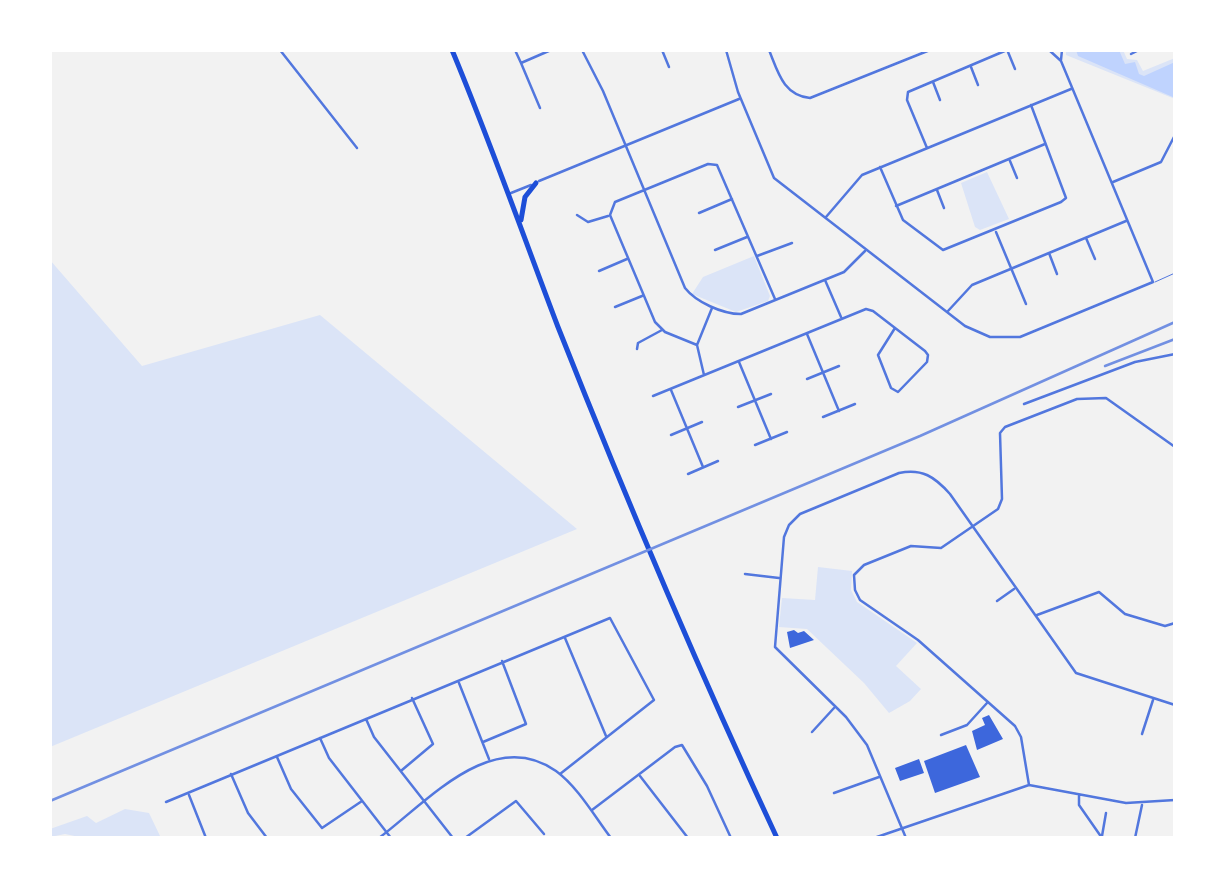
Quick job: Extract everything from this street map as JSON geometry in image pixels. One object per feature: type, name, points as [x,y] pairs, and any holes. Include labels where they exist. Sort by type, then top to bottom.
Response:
[{"type":"main road","points":[[452,50],[554,317],[778,838]]},
{"type":"main road","points":[[520,224],[522,203],[536,183]]},
{"type":"street","points":[[280,50],[357,148]]},
{"type":"street","points":[[516,50],[540,108]]},
{"type":"street","points":[[521,63],[551,50]]},
{"type":"street","points":[[582,50],[684,288],[692,296],[738,315],[850,268],[866,250]]},
{"type":"street","points":[[662,50],[670,68]]},
{"type":"street","points":[[726,50],[740,98],[774,178],[948,312],[983,335],[1012,338],[1153,282],[1061,61],[1049,50]]},
{"type":"street","points":[[770,50],[787,89],[810,98],[930,50]]},
{"type":"street","points":[[927,148],[906,97],[910,91],[1007,50],[1016,69]]},
{"type":"street","points":[[1061,61],[1062,50]]},
{"type":"street","points":[[1130,54],[1139,50]]},
{"type":"street","points":[[970,65],[978,84]]},
{"type":"street","points":[[932,81],[940,100]]},
{"type":"street","points":[[825,218],[856,178],[1072,88]]},
{"type":"street","points":[[509,194],[740,98]]},
{"type":"street","points":[[880,167],[904,222],[940,249],[995,230],[1065,200],[1066,191],[1030,105]]},
{"type":"street","points":[[1112,182],[1160,162],[1175,136]]},
{"type":"street","points":[[896,206],[1046,144]]},
{"type":"street","points":[[1009,159],[1017,178]]},
{"type":"street","points":[[697,345],[662,330],[654,322],[610,215],[614,202],[711,163],[720,168],[775,300]]},
{"type":"street","points":[[936,189],[944,208]]},
{"type":"street","points":[[699,212],[733,198]]},
{"type":"street","points":[[577,215],[588,222],[610,215]]},
{"type":"street","points":[[948,312],[969,287],[1127,221]]},
{"type":"street","points":[[995,230],[1026,304]]},
{"type":"street","points":[[715,250],[748,236]]},
{"type":"street","points":[[1086,238],[1095,259]]},
{"type":"street","points":[[757,256],[792,243]]},
{"type":"street","points":[[1049,253],[1058,274]]},
{"type":"street","points":[[599,270],[628,258]]},
{"type":"street","points":[[825,280],[841,319]]},
{"type":"street","points":[[615,307],[644,296]]},
{"type":"street","points":[[704,375],[697,345],[712,306]]},
{"type":"street","points":[[653,396],[870,310],[895,328],[925,351],[929,358],[898,392],[891,388],[878,355],[895,328]]},
{"type":"street","points":[[637,349],[638,343],[662,330]]},
{"type":"street","points":[[806,333],[839,410]]},
{"type":"street","points":[[1024,404],[1135,362],[1175,354]]},
{"type":"street","points":[[738,361],[770,439]]},
{"type":"street","points":[[807,379],[839,366]]},
{"type":"street","points":[[670,389],[703,467]]},
{"type":"street","points":[[738,407],[770,394]]},
{"type":"street","points":[[1029,785],[1020,734],[918,640],[860,600],[854,582],[856,572],[911,546],[941,548],[998,509],[1002,501],[998,439],[1002,430],[1068,402],[1106,398],[1175,448]]},
{"type":"street","points":[[823,417],[854,404]]},
{"type":"street","points":[[672,435],[702,422]]},
{"type":"street","points":[[755,446],[787,432]]},
{"type":"street","points":[[688,474],[718,461]]},
{"type":"street","points":[[906,838],[867,745],[836,706],[776,650],[784,537],[794,519],[904,472],[923,472],[936,480],[973,526],[1076,673],[1175,705]]},
{"type":"street","points":[[745,574],[780,578]]},
{"type":"street","points":[[997,601],[1016,588]]},
{"type":"street","points":[[1035,616],[1099,592],[1125,614],[1165,626],[1175,624]]},
{"type":"street","points":[[166,802],[610,618],[653,696],[651,705],[560,774]]},
{"type":"street","points":[[564,635],[607,738]]},
{"type":"street","points":[[484,742],[526,724],[502,661]]},
{"type":"street","points":[[458,680],[490,760]]},
{"type":"street","points":[[401,771],[433,744],[412,698]]},
{"type":"street","points":[[1142,734],[1153,698]]},
{"type":"street","points":[[940,735],[967,726],[988,702]]},
{"type":"street","points":[[812,732],[836,706]]},
{"type":"street","points":[[366,718],[374,737],[454,838]]},
{"type":"street","points":[[320,737],[330,758],[392,838]]},
{"type":"street","points":[[590,811],[675,746],[682,746],[731,838]]},
{"type":"street","points":[[276,756],[291,789],[322,828],[362,801]]},
{"type":"street","points":[[379,838],[466,772],[490,760],[524,759],[560,774],[611,838]]},
{"type":"street","points":[[231,774],[248,813],[267,838]]},
{"type":"street","points":[[638,774],[688,838]]},
{"type":"street","points":[[834,794],[880,776]]},
{"type":"street","points":[[874,838],[1029,785],[1142,804],[1175,800]]},
{"type":"street","points":[[188,793],[206,838]]},
{"type":"street","points":[[1080,794],[1079,805],[1102,838]]},
{"type":"street","points":[[465,838],[516,801],[544,834]]},
{"type":"street","points":[[1135,838],[1142,804]]},
{"type":"street","points":[[1102,838],[1106,814]]},
{"type":"lane","points":[[1153,282],[1175,273]]},
{"type":"shaded area","points":[[1066,50],[1123,50],[1127,59],[1137,60],[1143,71],[1175,58],[1175,99],[1066,55]]},
{"type":"shaded area","points":[[987,172],[1009,219],[980,230],[975,227],[961,183]]},
{"type":"shaded area","points":[[754,256],[770,296],[768,301],[736,312],[692,294],[703,277]]},
{"type":"shaded area","points":[[50,260],[142,366],[320,315],[577,529],[50,747]]},
{"type":"shaded area","points":[[818,567],[852,571],[851,590],[857,602],[917,643],[896,666],[921,689],[910,701],[889,713],[864,683],[807,629],[779,627],[782,598],[815,600]]},
{"type":"shaded area","points":[[125,809],[149,813],[161,838],[84,838],[65,834],[50,837],[50,829],[87,816],[96,823]]},
{"type":"water","points":[[1076,50],[1119,50],[1125,64],[1135,62],[1139,74],[1144,76],[1175,62],[1175,98],[1078,56]]},
{"type":"building","points":[[804,631],[814,640],[790,648],[787,632]]},
{"type":"building","points":[[989,715],[1003,739],[977,750],[972,731],[985,725],[982,718]]},
{"type":"building","points":[[966,745],[980,777],[935,793],[924,761]]},
{"type":"building","points":[[919,759],[924,773],[900,781],[895,768]]},
{"type":"railway","points":[[50,801],[920,436],[1175,322]]},
{"type":"railway","points":[[1105,366],[1175,339]]}]
